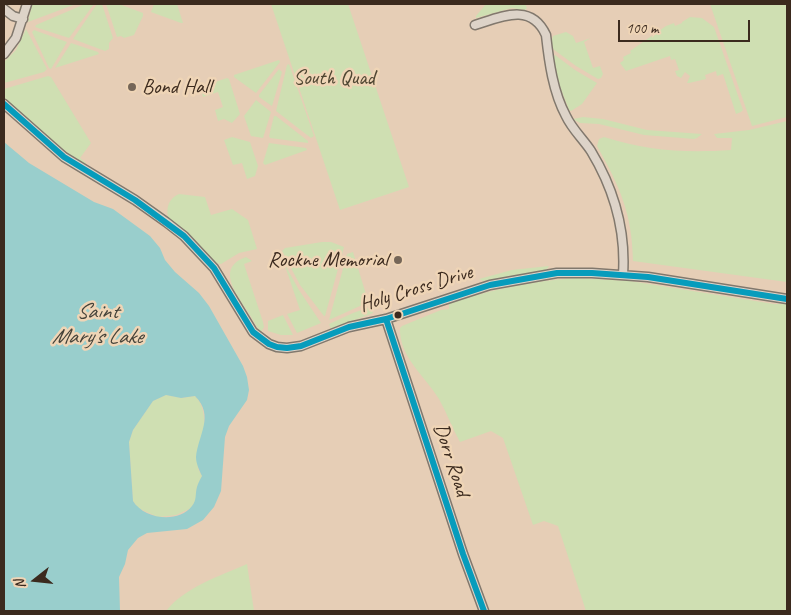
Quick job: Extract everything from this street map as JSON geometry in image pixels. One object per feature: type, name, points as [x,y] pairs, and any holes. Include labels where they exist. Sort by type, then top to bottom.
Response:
[{"type":"street","points":[[4,54],[16,38],[27,4]]},
{"type":"street","points":[[4,8],[14,16],[23,19]]},
{"type":"street","points":[[476,25],[516,13],[532,18],[544,30],[551,74],[566,117],[591,151],[607,179],[616,205],[622,230],[623,275]]},
{"type":"street","name":"Holy Cross Drive","points":[[4,104],[64,157],[134,200],[184,236],[214,268],[253,332],[269,344],[287,348],[301,346],[349,327],[386,319],[466,292],[498,283],[557,273],[575,272],[648,277],[787,299]]},
{"type":"street","name":"Dorr Road","points":[[386,319],[463,554],[484,611]]},
{"type":"shaded area","points":[[4,4],[787,4],[787,611],[4,611]]},
{"type":"green space","points":[[32,4],[76,4],[28,22]]},
{"type":"green space","points":[[85,4],[94,4],[69,38],[35,27],[36,25]]},
{"type":"green space","points":[[97,4],[102,4],[113,38],[109,43],[109,49],[105,51],[73,39]]},
{"type":"green space","points":[[106,4],[119,4],[143,13],[134,35],[124,38],[121,36],[117,37]]},
{"type":"green space","points":[[154,4],[177,4],[183,23],[151,12]]},
{"type":"green space","name":"South Quad","points":[[271,4],[348,4],[409,187],[340,210]]},
{"type":"green space","points":[[486,4],[525,4],[527,8],[525,10],[512,8],[476,18]]},
{"type":"green space","points":[[710,4],[787,4],[787,117],[752,126]]},
{"type":"green space","points":[[690,17],[702,18],[714,27],[743,110],[741,112],[736,114],[723,74],[717,76],[716,71],[705,75],[706,79],[687,83],[690,76],[685,72],[681,78],[677,76],[675,71],[679,70],[675,59],[671,60],[670,56],[626,71],[620,63],[624,60],[623,57],[631,53],[630,51],[666,26],[674,23],[675,26]]},
{"type":"green space","points":[[26,29],[47,69],[44,72],[4,83],[4,62],[16,50]]},
{"type":"green space","points":[[34,30],[67,42],[51,69],[32,32]]},
{"type":"green space","points":[[566,32],[573,36],[576,43],[591,38],[584,42],[593,68],[600,66],[603,74],[601,78],[598,79],[576,66],[553,49],[551,43],[553,36]]},
{"type":"green space","points":[[71,43],[98,52],[99,54],[55,68]]},
{"type":"green space","points":[[555,55],[597,83],[582,104],[571,111],[557,79],[553,57]]},
{"type":"green space","points":[[279,60],[280,62],[256,93],[234,77],[234,75]]},
{"type":"green space","points":[[289,64],[314,136],[311,138],[276,111],[287,65]]},
{"type":"green space","points":[[279,69],[282,72],[272,106],[259,97],[259,95]]},
{"type":"green space","points":[[48,76],[51,77],[91,143],[80,158],[86,163],[84,166],[47,139],[4,99],[4,89]]},
{"type":"green space","points":[[229,79],[240,114],[232,123],[224,119],[218,121],[215,110],[223,107],[218,92],[203,97],[201,90],[210,87],[209,84]]},
{"type":"green space","points":[[256,100],[271,112],[263,138],[251,136],[244,116]]},
{"type":"green space","points":[[274,116],[308,141],[308,143],[270,138]]},
{"type":"green space","points":[[583,117],[603,119],[647,130],[702,134],[694,139],[644,135],[599,124],[580,123],[573,119]]},
{"type":"green space","points":[[787,121],[787,282],[633,261],[627,214],[618,188],[597,146],[599,139],[604,137],[620,142],[667,150],[731,150],[732,138],[717,138],[714,134],[749,130]]},
{"type":"green space","points":[[232,137],[250,142],[258,166],[255,176],[247,179],[242,163],[233,165],[224,140]]},
{"type":"green space","points":[[269,143],[306,148],[307,150],[265,165],[263,163]]},
{"type":"green space","points":[[179,194],[205,197],[211,215],[232,209],[248,220],[257,249],[239,253],[221,264],[216,263],[168,217],[169,203]]},
{"type":"green space","points":[[331,242],[344,247],[325,316],[300,285],[282,251],[285,248]]},
{"type":"green space","points":[[353,252],[369,304],[329,320],[347,254]]},
{"type":"green space","points":[[246,257],[252,261],[244,264],[263,322],[264,327],[261,332],[237,295],[231,280],[230,273],[232,267],[237,261]]},
{"type":"green space","points":[[284,263],[321,323],[297,333],[287,314],[300,310]]},
{"type":"green space","points":[[549,266],[540,272],[483,281],[479,279],[512,270]]},
{"type":"green space","points":[[575,278],[630,281],[774,304],[787,304],[787,611],[586,611],[558,526],[544,521],[533,525],[503,438],[491,431],[460,442],[439,399],[408,357],[401,338],[400,328],[441,310],[449,309],[449,303],[464,298],[527,284]]},
{"type":"green space","points":[[367,308],[372,309],[373,313],[331,329],[329,324]]},
{"type":"green space","points":[[283,315],[293,335],[281,335],[268,331],[268,321]]},
{"type":"green space","points":[[166,395],[182,398],[195,396],[200,403],[203,411],[204,431],[198,469],[202,476],[197,487],[196,500],[191,508],[176,515],[158,517],[138,508],[133,501],[129,442],[133,430],[153,401]]},
{"type":"green space","points":[[247,564],[254,611],[166,611],[183,595],[193,589]]},
{"type":"water","name":"Saint Mary's Lake","points":[[4,142],[29,163],[94,202],[113,209],[150,236],[175,272],[199,293],[209,306],[243,366],[249,390],[247,400],[229,426],[225,437],[221,491],[214,507],[203,520],[187,529],[147,533],[138,538],[128,550],[125,564],[119,577],[120,611],[4,611]],"holes":[[[166,395],[181,398],[195,396],[201,403],[204,411],[204,426],[196,457],[202,476],[197,486],[194,504],[186,512],[170,517],[161,517],[145,512],[133,501],[129,442],[133,430],[153,401]]]},
{"type":"transit line","points":[[4,104],[64,157],[135,200],[184,236],[214,268],[253,332],[269,344],[277,347],[301,346],[349,327],[386,319],[490,285],[557,273],[592,273],[648,277],[787,299]]},
{"type":"transit line","points":[[386,319],[463,554],[484,611]]},
{"type":"place","name":"Bond Hall","points":[[132,87]]},
{"type":"place","name":"Rockne Memorial","points":[[398,260]]}]
